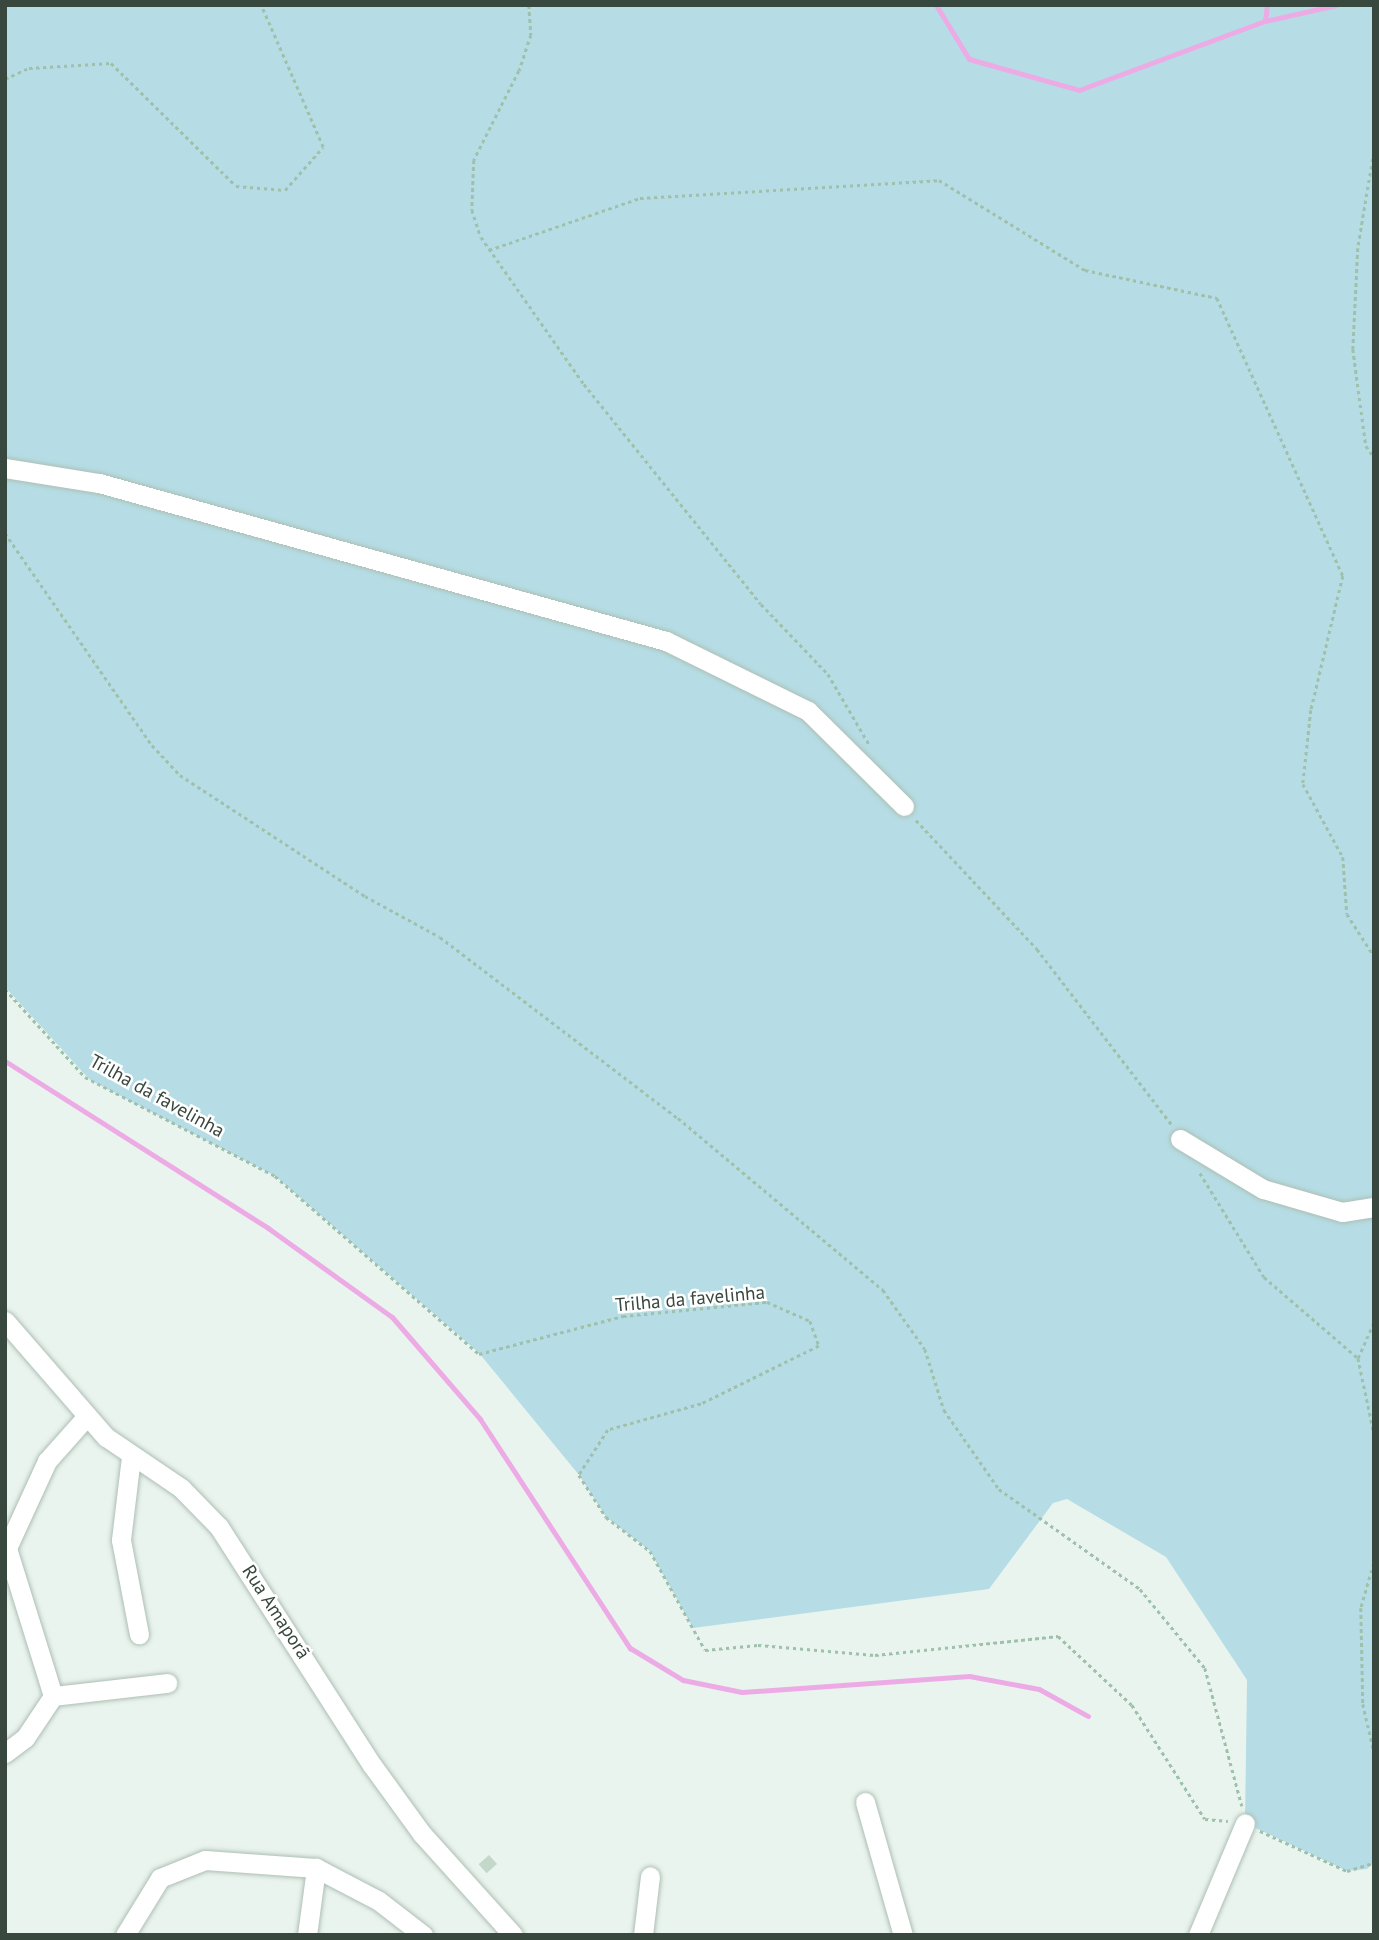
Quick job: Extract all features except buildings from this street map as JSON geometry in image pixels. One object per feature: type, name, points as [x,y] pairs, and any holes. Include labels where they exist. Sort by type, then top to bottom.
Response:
[{"type":"street","points":[[5,468],[99,483],[666,641],[808,711],[904,806]]},
{"type":"street","points":[[1180,1139],[1263,1189],[1342,1212],[1374,1207]]},
{"type":"street","name":"Rua Amaporã","points":[[5,1321],[86,1417],[131,1457],[181,1488],[219,1527],[372,1765],[422,1834],[513,1935]]},
{"type":"street","points":[[53,1696],[6,1548],[47,1461],[86,1417]]},
{"type":"street","points":[[131,1457],[121,1540],[139,1634]]},
{"type":"street","points":[[5,1753],[25,1738],[53,1696],[167,1683]]},
{"type":"street","points":[[865,1802],[903,1935]]},
{"type":"street","points":[[1198,1935],[1245,1823]]},
{"type":"street","points":[[125,1935],[160,1878],[182,1865],[257,1860],[316,1868],[379,1901],[423,1935]]},
{"type":"street","points":[[307,1935],[316,1868]]},
{"type":"street","points":[[643,1935],[650,1876]]},
{"type":"path","points":[[5,79],[29,68],[111,63],[236,186],[285,190],[323,147],[261,5]]},
{"type":"path","points":[[529,5],[527,47],[470,184],[472,210],[489,250],[584,384],[761,604],[828,674],[877,758]]},
{"type":"path","points":[[1372,153],[1353,349],[1366,446],[1374,457]]},
{"type":"path","points":[[489,250],[640,198],[939,180],[1085,270],[1217,298],[1343,576],[1311,710],[1303,784],[1343,857],[1347,914],[1374,956]]},
{"type":"path","points":[[5,533],[152,745],[180,775],[365,896],[440,937],[678,1118],[883,1290],[925,1349],[944,1410],[999,1489],[1140,1589],[1205,1668],[1245,1823],[1347,1871],[1374,1863]]},
{"type":"path","points":[[904,806],[1037,949],[1123,1054],[1180,1139],[1264,1277],[1358,1358]]},
{"type":"path","name":"Trilha da favelinha","points":[[5,989],[85,1077],[275,1176],[480,1353],[623,1316],[715,1307],[767,1302],[810,1321],[818,1346],[701,1404],[608,1430],[579,1475],[606,1517],[650,1551],[705,1650],[843,1647],[875,1655],[1058,1636],[1132,1705],[1205,1819],[1245,1823]]},
{"type":"path","points":[[1374,1322],[1358,1358],[1374,1433]]},
{"type":"path","points":[[1374,1563],[1362,1608],[1363,1704],[1374,1752]]},
{"type":"shaded area","points":[[5,5],[1374,5],[1374,1862],[1367,1869],[1347,1871],[1245,1823],[1247,1680],[1166,1557],[1067,1499],[1053,1503],[989,1589],[693,1628],[650,1551],[606,1517],[579,1475],[479,1353],[275,1176],[90,1080],[5,987]]},
{"type":"waterway","points":[[936,5],[969,59],[1079,90],[1265,21],[1336,5]]},
{"type":"waterway","points":[[1265,21],[1267,5]]},
{"type":"waterway","points":[[5,1061],[268,1228],[392,1317],[480,1419],[630,1648],[683,1680],[742,1692],[969,1676],[1039,1689],[1088,1716]]}]
